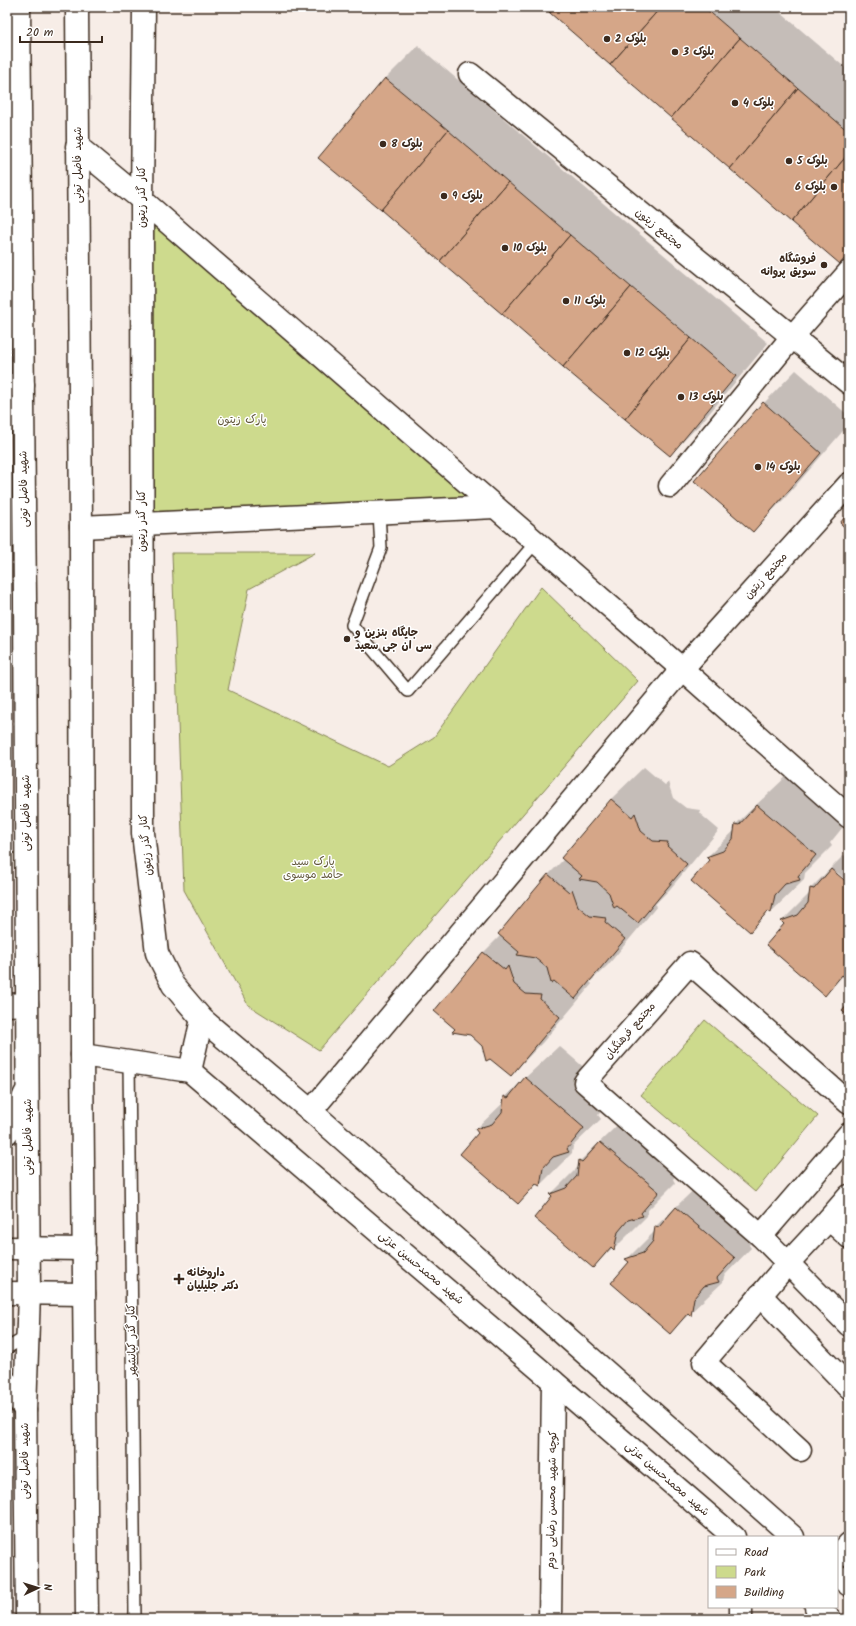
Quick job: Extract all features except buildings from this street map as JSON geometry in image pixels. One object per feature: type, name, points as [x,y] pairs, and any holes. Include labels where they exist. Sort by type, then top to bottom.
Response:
[{"type":"main road","name":"شهید فاضل تونی","points":[[19,7],[15,385],[17,1005],[28,1087],[18,1248],[29,1293],[25,1410],[27,1619]]},
{"type":"main road","name":"شهید فاضل تونی","points":[[77,7],[81,528],[82,1054],[87,1619]]},
{"type":"main road","name":"کنار گذر زیتون","points":[[144,7],[142,200],[143,833],[158,953],[173,985],[202,1019]]},
{"type":"main road","name":"مجتمع زیتون","points":[[470,74],[849,383]]},
{"type":"main road","points":[[77,146],[142,200],[495,506],[849,817]]},
{"type":"main road","points":[[670,486],[792,338],[849,272]]},
{"type":"main road","name":"مجتمع زیتون","points":[[311,1111],[682,669],[849,484]]},
{"type":"main road","points":[[81,528],[142,526],[495,506]]},
{"type":"main road","name":"مجتمع فرهنگیان","points":[[849,1103],[690,963],[585,1082],[761,1236],[849,1325]]},
{"type":"main road","points":[[82,1054],[190,1071],[202,1019],[311,1111],[792,1536]]},
{"type":"main road","name":"شهید محمدحسین عزتی","points":[[190,1071],[554,1381],[733,1536]]},
{"type":"main road","points":[[7,1133],[28,1087]]},
{"type":"main road","points":[[761,1236],[849,1134]]},
{"type":"main road","points":[[800,1450],[704,1362],[760,1295],[849,1196]]},
{"type":"main road","points":[[829,1219],[849,1238]]},
{"type":"main road","points":[[18,1248],[84,1249]]},
{"type":"main road","points":[[7,1293],[84,1294]]},
{"type":"main road","points":[[760,1295],[849,1387]]},
{"type":"main road","name":"کوچه شهید محسن رضایی دوم","points":[[550,1619],[554,1381]]},
{"type":"main road","points":[[7,1383],[25,1410]]},
{"type":"main road","points":[[838,1556],[849,1544]]},
{"type":"main road","points":[[838,1577],[849,1585]]},
{"type":"main road","points":[[741,1608],[741,1619]]},
{"type":"main road","points":[[817,1608],[830,1619]]},
{"type":"lane","points":[[379,513],[382,548],[352,625],[408,691],[536,542]]},
{"type":"lane","name":"کنار گذر کیانشهر","points":[[129,1062],[135,1619]]},
{"type":"lane","points":[[7,1348],[28,1336]]},
{"type":"green space","name":"پارک زیتون","points":[[142,200],[495,507],[142,525]]},
{"type":"green space","name":"پارک سید حامد موسوی","points":[[172,553],[315,553],[249,589],[228,690],[388,766],[434,737],[541,587],[638,681],[319,1050],[248,1005],[184,890]]},
{"type":"green space","points":[[705,1020],[818,1116],[755,1192],[641,1095]]},
{"type":"place","name":"بلوک 2","points":[[607,39]]},
{"type":"place","name":"بلوک 3","points":[[675,52]]},
{"type":"place","name":"بلوک 4","points":[[735,103]]},
{"type":"place","name":"بلوک 8","points":[[383,144]]},
{"type":"place","name":"بلوک 5","points":[[789,161]]},
{"type":"place","name":"بلوک 6","points":[[834,187]]},
{"type":"place","name":"بلوک 9","points":[[444,196]]},
{"type":"place","name":"بلوک 10","points":[[505,248]]},
{"type":"place","name":"فروشگاه سویق پروانه","points":[[824,265]]},
{"type":"place","name":"بلوک 11","points":[[566,301]]},
{"type":"place","name":"بلوک 12","points":[[627,353]]},
{"type":"place","name":"بلوک 13","points":[[681,397]]},
{"type":"place","name":"بلوک 14","points":[[758,467]]},
{"type":"place","name":"جایگاه بنزین و سی ان جی سعید","points":[[347,639]]},
{"type":"place","name":"داروخانه دکتر جلیلیان","points":[[179,1279]]}]
